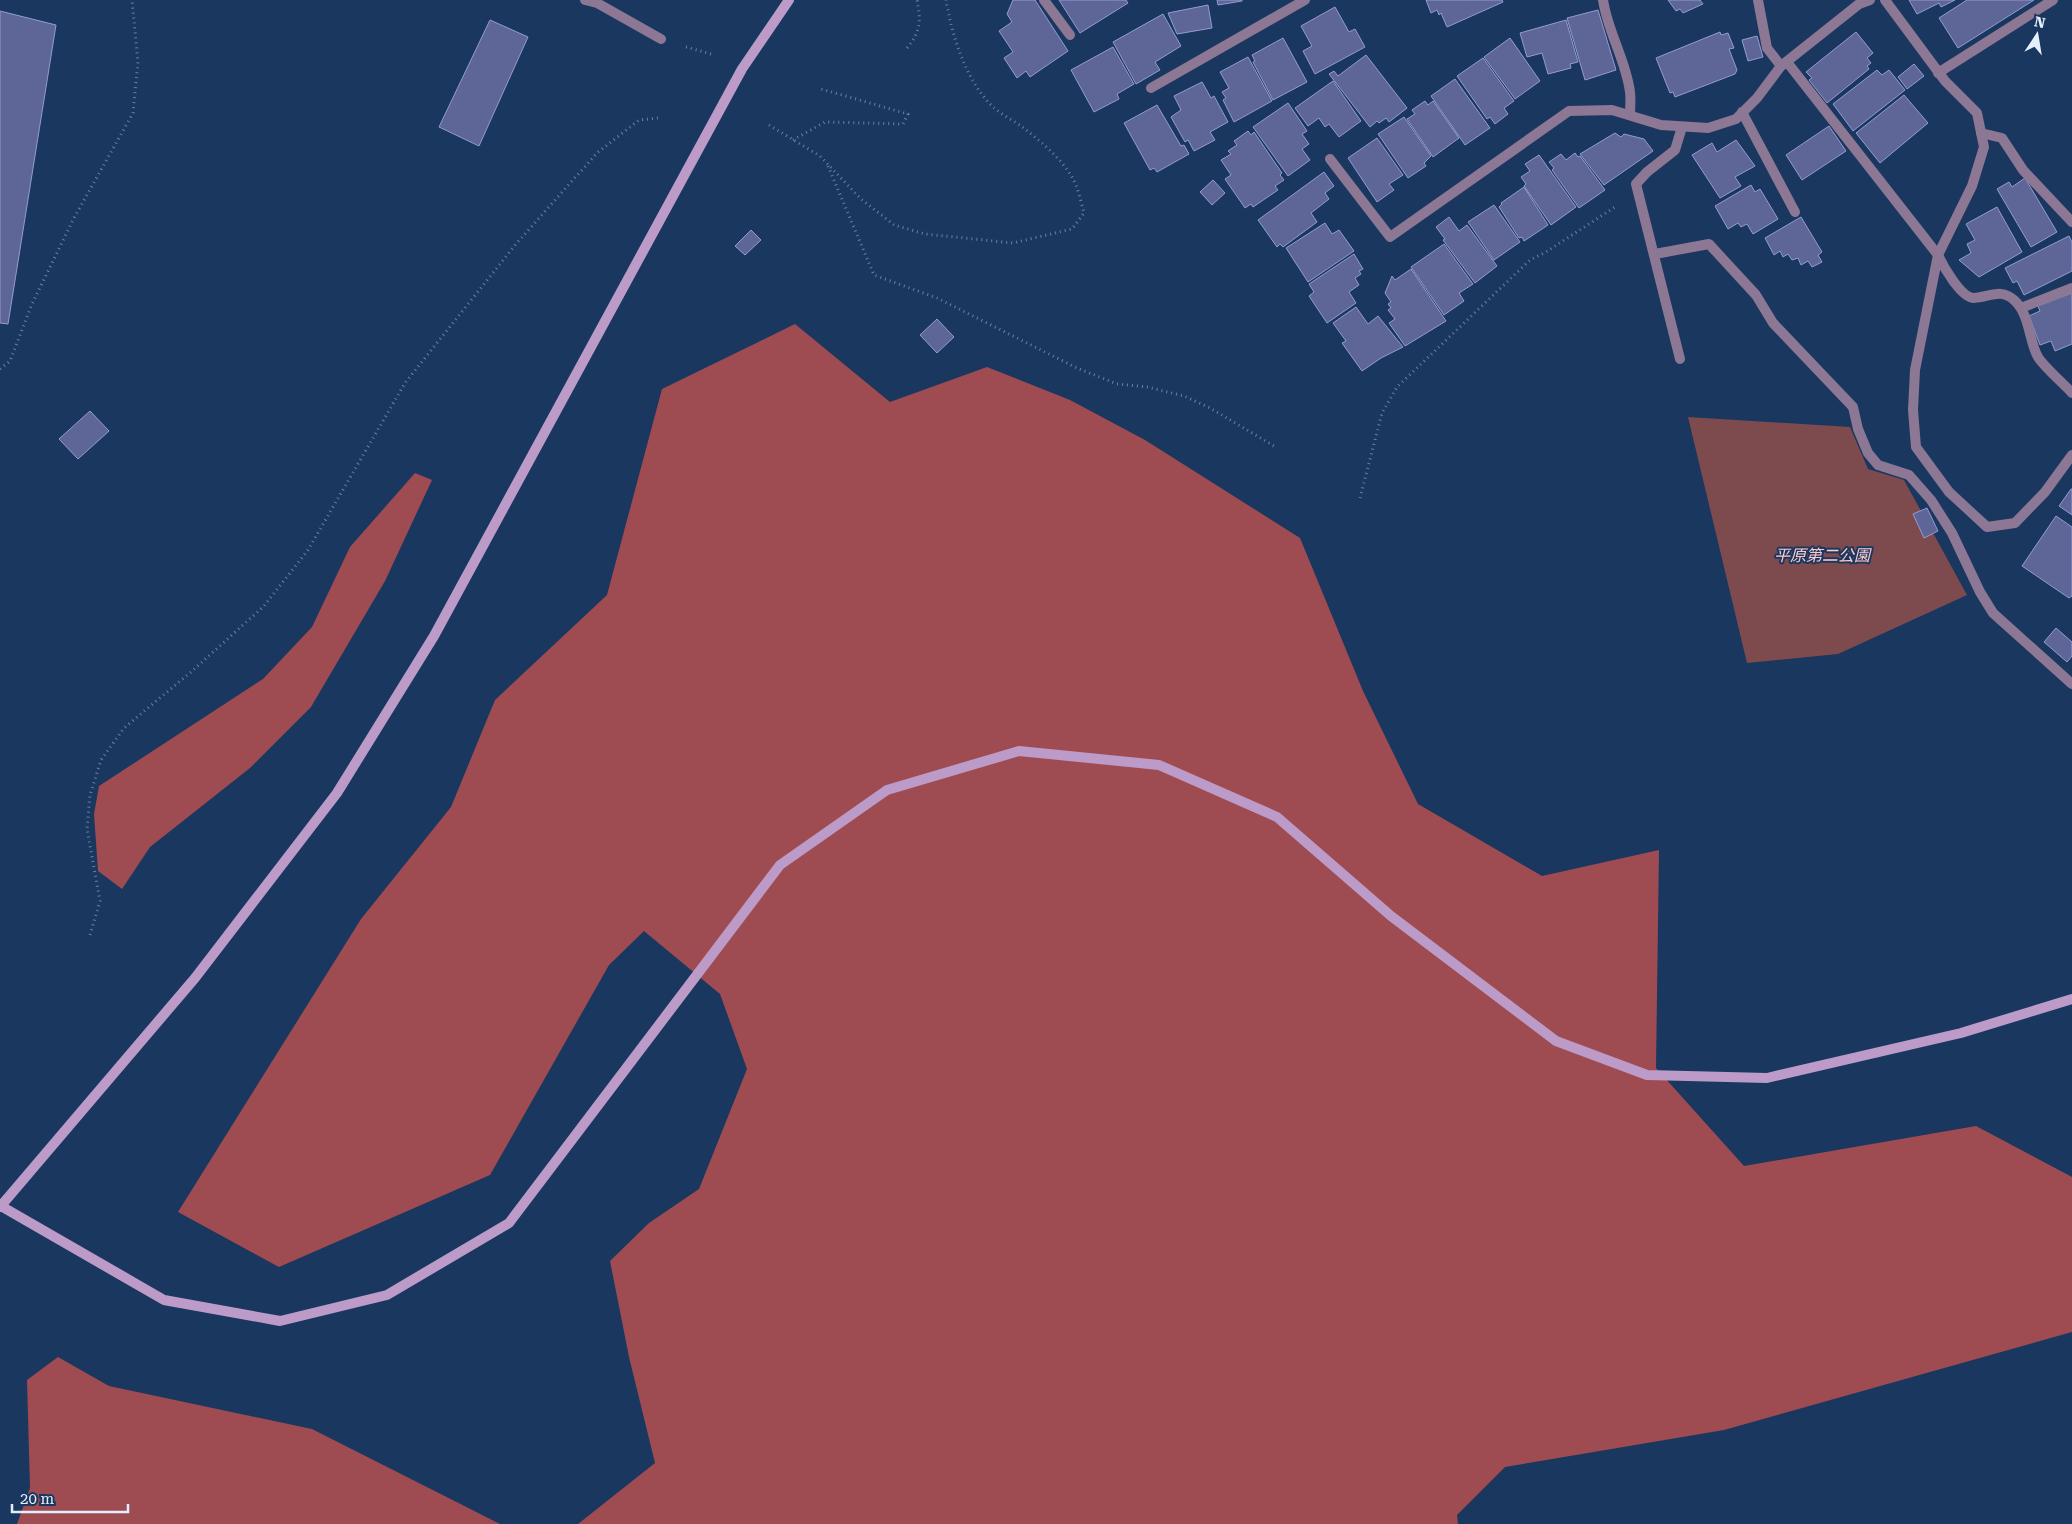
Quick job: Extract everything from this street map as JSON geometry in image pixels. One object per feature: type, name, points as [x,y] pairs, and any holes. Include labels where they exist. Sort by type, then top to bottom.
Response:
[{"type":"street","points":[[585,0],[597,3],[662,39]]},
{"type":"street","points":[[789,0],[742,69],[434,636],[337,793],[195,978],[1,1206],[164,1300],[280,1321],[387,1295],[508,1223],[780,865],[887,790],[1019,751],[1159,765],[1277,817],[1391,916],[1556,1041],[1647,1075],[1767,1078],[1961,1033],[2072,999]]},
{"type":"street","points":[[1044,0],[1070,35]]},
{"type":"street","points":[[1151,88],[1306,0]]},
{"type":"street","points":[[1603,0],[1607,23],[1624,67],[1630,92],[1630,115]]},
{"type":"street","points":[[1758,0],[1767,48],[1784,64],[1938,255],[1947,274],[1967,295],[1974,298],[1994,293],[2005,294],[2014,300],[2021,308],[2038,356],[2072,394]]},
{"type":"street","points":[[1330,159],[1390,237],[1569,111],[1612,110],[1661,125],[1708,128],[1736,119],[1784,64],[1858,4],[1870,0]]},
{"type":"street","points":[[1885,0],[1938,73],[1977,114],[1984,147],[1972,186],[1938,255],[1915,370],[1913,410],[1916,447],[1949,492],[1987,527],[2015,523],[2045,492],[2072,455]]},
{"type":"street","points":[[1938,73],[2053,0]]},
{"type":"street","points":[[1742,112],[1795,212]]},
{"type":"street","points":[[1680,359],[1636,184],[1647,172],[1675,150],[1682,126]]},
{"type":"street","points":[[1981,133],[2002,138],[2023,170],[2072,223]]},
{"type":"street","points":[[1655,254],[1709,244],[1738,273],[1756,294],[1773,323],[1853,407],[1858,429],[1868,453],[1878,465],[1909,475],[1931,500],[1952,533],[1980,592],[1993,613],[2072,684]]},
{"type":"street","points":[[2021,308],[2072,288]]},
{"type":"path","points":[[0,369],[10,361],[32,304],[74,218],[133,113],[138,62],[132,0]]},
{"type":"path","points":[[907,48],[917,36],[920,17],[917,0]]},
{"type":"path","points":[[769,125],[820,156],[861,199],[894,224],[925,234],[1013,243],[1072,229],[1084,213],[1073,178],[1053,154],[1022,127],[993,107],[980,92],[967,67],[950,25],[946,0]]},
{"type":"path","points":[[793,140],[825,122],[903,124],[908,114],[821,89]]},
{"type":"path","points":[[90,935],[100,901],[87,829],[90,795],[101,760],[124,728],[191,672],[264,606],[308,550],[405,384],[516,244],[597,153],[639,120],[658,118]]},
{"type":"path","points":[[827,164],[874,275],[944,301],[1077,368],[1117,384],[1147,387],[1184,396],[1210,408],[1274,446]]},
{"type":"path","points":[[1360,498],[1382,413],[1397,387],[1530,260],[1552,249],[1638,191]]},
{"type":"green space","name":"平原第二公園","points":[[1688,417],[1850,427],[1868,469],[1904,480],[1967,595],[1838,654],[1747,663]]},
{"type":"shaded area","points":[[795,324],[890,402],[987,367],[1070,400],[1145,440],[1300,538],[1363,691],[1418,804],[1542,876],[1659,850],[1656,1068],[1744,1166],[1976,1126],[2072,1177],[2072,1332],[1724,1430],[1505,1467],[1457,1515],[1458,1524],[578,1524],[655,1463],[629,1357],[610,1261],[649,1223],[699,1189],[747,1069],[720,994],[644,931],[609,965],[490,1175],[279,1267],[178,1212],[361,919],[451,807],[495,700],[607,595],[662,389]]},
{"type":"shaded area","points":[[415,473],[432,480],[385,581],[311,707],[250,768],[150,847],[122,889],[98,871],[94,814],[99,786],[263,679],[312,627],[350,547]]},
{"type":"shaded area","points":[[58,1357],[109,1386],[312,1429],[500,1524],[17,1524],[30,1488],[27,1380]]},
{"type":"building","points":[[1013,0],[1035,0],[1068,51],[1030,77],[1026,71],[1017,78],[1004,58],[1013,52],[999,31],[1012,22],[1007,14]]},
{"type":"building","points":[[1059,0],[1126,0],[1128,3],[1080,33]]},
{"type":"building","points":[[1217,0],[1242,0],[1242,1],[1218,5]]},
{"type":"building","points":[[1426,0],[1502,0],[1503,2],[1447,27],[1441,13],[1439,15],[1437,10],[1431,13]]},
{"type":"building","points":[[1668,0],[1700,0],[1703,4],[1683,13],[1680,9],[1676,11]]},
{"type":"building","points":[[1909,0],[1955,0],[1941,7],[1939,3],[1917,14]]},
{"type":"building","points":[[1967,0],[2034,0],[1958,48],[1939,18]]},
{"type":"building","points":[[1208,5],[1212,28],[1177,34],[1168,13]]},
{"type":"building","points":[[1335,7],[1349,32],[1355,29],[1365,47],[1315,74],[1303,51],[1312,46],[1301,26]]},
{"type":"building","points":[[1598,10],[1616,70],[1585,80],[1567,18]]},
{"type":"building","points":[[0,11],[56,25],[8,324],[0,323]]},
{"type":"building","points":[[1163,14],[1181,46],[1155,62],[1160,70],[1136,84],[1113,42]]},
{"type":"building","points":[[490,20],[528,37],[479,146],[439,127]]},
{"type":"building","points":[[1566,20],[1578,62],[1570,64],[1571,68],[1548,74],[1542,53],[1527,57],[1520,33]]},
{"type":"building","points":[[1720,32],[1721,35],[1728,33],[1734,48],[1729,49],[1737,70],[1735,74],[1675,97],[1673,92],[1670,93],[1656,58]]},
{"type":"building","points":[[1856,32],[1873,53],[1867,58],[1871,63],[1867,66],[1869,69],[1827,103],[1809,80],[1812,78],[1806,72]]},
{"type":"building","points":[[1757,36],[1763,57],[1748,61],[1742,40]]},
{"type":"building","points":[[1283,38],[1307,82],[1273,100],[1253,62],[1255,61],[1252,55]]},
{"type":"building","points":[[1510,38],[1540,81],[1515,99],[1484,57]]},
{"type":"building","points":[[1113,47],[1134,84],[1117,94],[1119,99],[1094,112],[1071,70]]},
{"type":"building","points":[[1366,55],[1407,108],[1389,122],[1386,118],[1379,123],[1377,121],[1370,127],[1329,74],[1334,71],[1338,76]]},
{"type":"building","points":[[1248,57],[1272,101],[1234,122],[1223,100],[1226,98],[1222,92],[1229,88],[1220,72]]},
{"type":"building","points":[[1483,58],[1514,101],[1504,108],[1508,114],[1495,124],[1490,117],[1487,119],[1457,76]]},
{"type":"building","points":[[1914,64],[1924,76],[1907,89],[1898,77]]},
{"type":"building","points":[[1877,70],[1882,75],[1889,70],[1905,90],[1853,131],[1833,104]]},
{"type":"building","points":[[1455,79],[1490,128],[1465,145],[1431,96]]},
{"type":"building","points":[[1333,81],[1361,121],[1339,137],[1329,124],[1325,127],[1319,118],[1308,126],[1295,108]]},
{"type":"building","points":[[1202,82],[1211,98],[1214,96],[1228,122],[1210,132],[1215,140],[1194,151],[1188,140],[1185,142],[1171,117],[1181,110],[1174,96]]},
{"type":"building","points":[[1904,95],[1928,123],[1880,163],[1856,133]]},
{"type":"building","points":[[1425,101],[1428,105],[1433,101],[1459,138],[1433,157],[1407,119],[1415,114],[1412,110]]},
{"type":"building","points":[[1288,103],[1307,131],[1302,134],[1309,144],[1302,149],[1310,160],[1288,176],[1253,127]]},
{"type":"building","points":[[1157,105],[1181,146],[1184,145],[1189,154],[1157,172],[1154,168],[1150,170],[1124,123]]},
{"type":"building","points":[[1404,117],[1431,156],[1424,163],[1426,166],[1408,178],[1378,134]]},
{"type":"building","points":[[1829,126],[1846,151],[1802,180],[1786,155]]},
{"type":"building","points":[[1248,131],[1251,135],[1254,132],[1282,173],[1280,175],[1284,180],[1275,186],[1278,190],[1253,207],[1251,204],[1245,208],[1225,179],[1231,175],[1221,160],[1231,154],[1228,151],[1237,145],[1234,141]]},
{"type":"building","points":[[1615,133],[1621,137],[1624,134],[1644,139],[1653,151],[1604,185],[1580,154]]},
{"type":"building","points":[[1377,138],[1403,175],[1389,184],[1394,190],[1377,202],[1348,158]]},
{"type":"building","points":[[1736,140],[1755,166],[1735,177],[1741,186],[1720,198],[1692,155],[1712,143],[1717,152]]},
{"type":"building","points":[[1575,153],[1578,157],[1580,156],[1605,190],[1579,208],[1552,170],[1554,168],[1549,162],[1561,154],[1566,160]]},
{"type":"building","points":[[1539,155],[1576,207],[1551,225],[1524,186],[1526,184],[1521,177],[1530,171],[1525,164]]},
{"type":"building","points":[[1324,172],[1334,186],[1325,193],[1329,199],[1311,213],[1317,222],[1283,247],[1280,244],[1277,247],[1258,220]]},
{"type":"building","points":[[2025,178],[2057,232],[2031,247],[1997,189],[2009,182],[2012,187]]},
{"type":"building","points":[[1213,180],[1225,193],[1212,205],[1200,192]]},
{"type":"building","points":[[1751,185],[1755,192],[1760,189],[1778,219],[1753,234],[1747,224],[1741,227],[1738,223],[1728,229],[1715,206]]},
{"type":"building","points":[[1524,187],[1548,225],[1524,241],[1522,237],[1519,238],[1499,207],[1501,203]]},
{"type":"building","points":[[1494,205],[1520,242],[1494,260],[1468,222]]},
{"type":"building","points":[[1997,207],[2022,252],[1979,277],[1959,260],[1971,253],[1967,244],[1975,240],[1966,224]]},
{"type":"building","points":[[1449,217],[1459,231],[1467,225],[1497,266],[1475,283],[1443,240],[1445,239],[1436,227]]},
{"type":"building","points":[[1801,217],[1822,252],[1818,255],[1822,262],[1812,267],[1808,261],[1801,265],[1798,258],[1792,260],[1788,254],[1783,257],[1780,251],[1774,255],[1765,238]]},
{"type":"building","points":[[1325,223],[1332,234],[1339,230],[1354,251],[1308,282],[1286,248]]},
{"type":"building","points":[[751,230],[761,240],[745,255],[735,246]]},
{"type":"building","points":[[2069,236],[2072,242],[2072,271],[2024,295],[2017,281],[2013,283],[2005,268]]},
{"type":"building","points":[[1444,244],[1473,284],[1459,293],[1464,301],[1444,315],[1411,267]]},
{"type":"building","points":[[1354,254],[1363,269],[1359,271],[1361,274],[1355,278],[1359,285],[1349,292],[1356,303],[1327,323],[1309,296],[1314,292],[1309,284]]},
{"type":"building","points":[[1411,269],[1446,321],[1405,346],[1389,323],[1395,319],[1388,310],[1391,308],[1388,304],[1391,302],[1385,293],[1392,276],[1395,280]]},
{"type":"building","points":[[2072,293],[2072,344],[2055,351],[2051,341],[2040,345],[2029,316],[2040,311],[2038,306]]},
{"type":"building","points":[[1356,307],[1368,324],[1378,316],[1403,347],[1381,358],[1362,371],[1342,343],[1346,341],[1333,323]]},
{"type":"building","points":[[937,319],[954,337],[937,353],[920,335]]},
{"type":"building","points":[[90,411],[109,431],[78,459],[59,439]]},
{"type":"building","points":[[2072,489],[2072,515],[2059,506]]},
{"type":"building","points":[[1927,508],[1938,531],[1924,538],[1913,514]]},
{"type":"building","points":[[2056,516],[2072,527],[2072,596],[2069,598],[2022,566]]},
{"type":"building","points":[[2056,628],[2072,642],[2072,656],[2067,662],[2044,642]]}]
